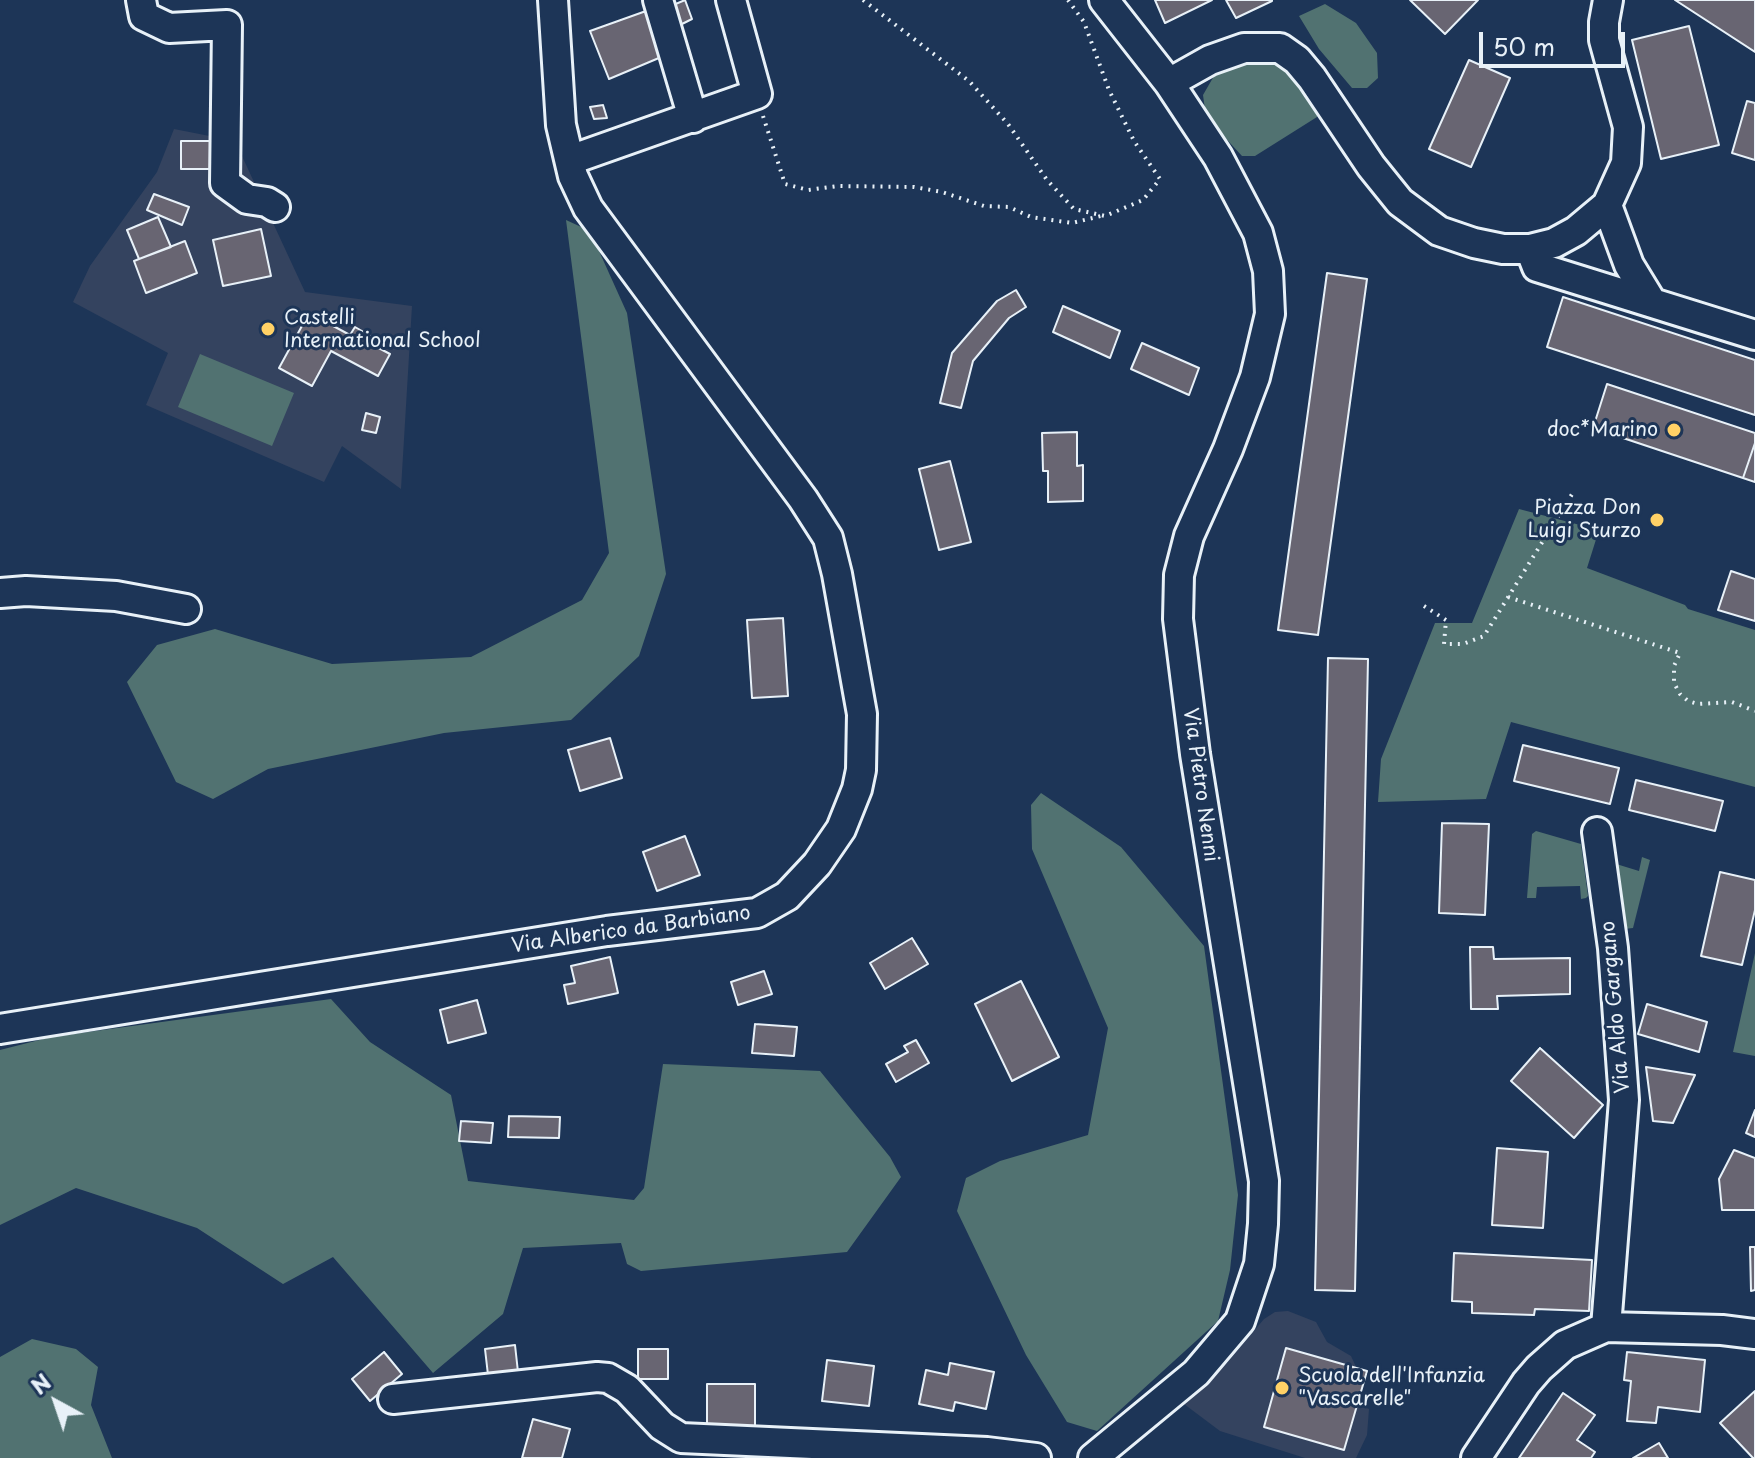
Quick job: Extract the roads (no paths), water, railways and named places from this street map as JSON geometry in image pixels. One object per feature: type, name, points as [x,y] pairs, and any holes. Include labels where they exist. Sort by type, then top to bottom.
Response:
[{"type":"street","points":[[141,0],[144,16],[169,28],[227,25],[225,183],[247,199],[267,202],[275,207]]},
{"type":"street","name":"Via Alberico da Barbiano","points":[[0,1029],[607,931],[757,913],[787,896],[841,829],[857,789],[862,753],[862,714],[828,538],[803,499],[588,208],[573,176],[561,125],[554,0]]},
{"type":"street","points":[[658,0],[693,118]]},
{"type":"street","points":[[570,160],[757,94],[731,0]]},
{"type":"street","name":"Via Pietro Nenni","points":[[1093,1458],[1196,1373],[1240,1321],[1259,1264],[1264,1181],[1199,785],[1178,619],[1179,575],[1189,536],[1228,449],[1255,377],[1270,314],[1268,271],[1258,233],[1218,157],[1169,83],[1104,0]]},
{"type":"street","points":[[1169,83],[1210,60],[1244,48],[1280,48],[1297,60],[1312,78],[1371,166],[1400,202],[1439,231],[1503,249],[1530,249],[1554,243],[1576,231],[1607,205],[1626,163],[1628,127],[1604,40],[1599,2]]},
{"type":"street","points":[[1607,205],[1626,257],[1651,301]]},
{"type":"street","points":[[1530,249],[1537,267],[1755,335]]},
{"type":"street","points":[[1607,287],[1621,279],[1626,257]]},
{"type":"street","points":[[0,593],[26,591],[116,596],[186,609]]},
{"type":"street","name":"Via Aldo Gargano","points":[[1597,832],[1613,948],[1624,1100],[1606,1327]]},
{"type":"street","points":[[1476,1458],[1539,1368],[1565,1345],[1606,1327],[1722,1330],[1755,1334]]},
{"type":"street","points":[[393,1399],[608,1378],[627,1389],[662,1426],[681,1438],[987,1452],[1036,1458]]},
{"type":"place","name":"Castelli International School","points":[[268,329]]},
{"type":"place","name":"doc*Marino","points":[[1674,430]]},
{"type":"place","name":"Piazza Don Luigi Sturzo","points":[[1657,520]]},
{"type":"place","name":"Scuola dell'Infanzia \"Vascarelle\"","points":[[1282,1388]]}]
